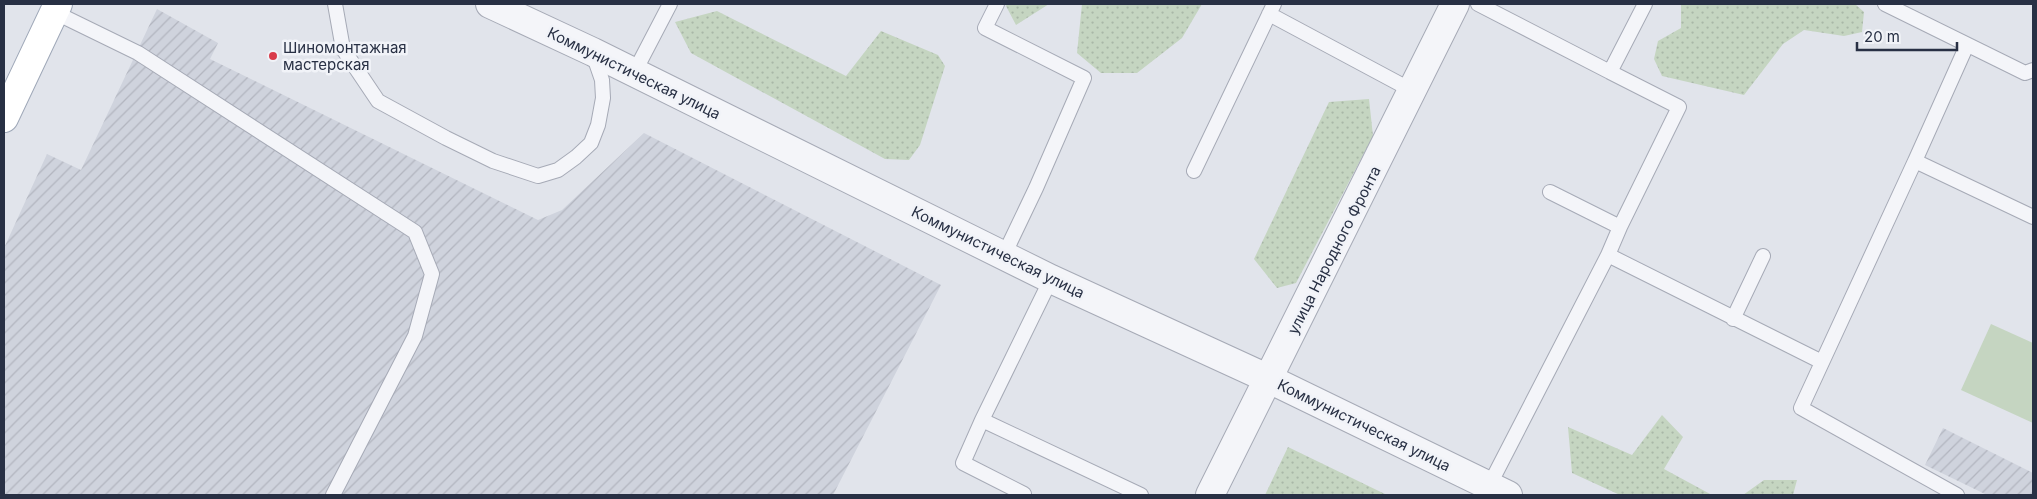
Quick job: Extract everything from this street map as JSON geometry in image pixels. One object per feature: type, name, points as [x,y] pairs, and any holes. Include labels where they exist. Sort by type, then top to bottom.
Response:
[{"type":"main road","points":[[4,118],[56,8]]},
{"type":"street","name":"Коммунистическая улица","points":[[490,4],[593,52],[1051,278],[1269,379],[1498,491]]},
{"type":"street","name":"улица Народного Фронта","points":[[1210,495],[1455,4]]},
{"type":"lane","points":[[335,4],[343,49],[378,101],[493,161],[538,176],[558,170],[591,143],[598,125],[603,98],[602,80],[593,52]]},
{"type":"lane","points":[[634,73],[670,4]]},
{"type":"lane","points":[[997,4],[986,28],[1084,78],[1036,188],[1004,255]]},
{"type":"lane","points":[[1478,4],[1680,107],[1620,227],[1498,491]]},
{"type":"lane","points":[[1610,72],[1645,4]]},
{"type":"lane","points":[[1885,4],[2025,73],[2033,70]]},
{"type":"lane","points":[[56,8],[138,53],[415,232],[432,274],[415,336],[333,495]]},
{"type":"lane","points":[[1194,171],[1271,9],[1413,90]]},
{"type":"lane","points":[[1957,495],[1801,408],[1967,45]]},
{"type":"lane","points":[[1915,161],[2033,217]]},
{"type":"lane","points":[[1550,192],[1620,227]]},
{"type":"lane","points":[[1608,255],[1822,362]]},
{"type":"lane","points":[[1733,319],[1763,256]]},
{"type":"lane","points":[[1023,495],[963,463],[1051,278]]},
{"type":"lane","points":[[982,420],[1141,495]]},
{"type":"shaded area","points":[[157,9],[218,43],[210,59],[538,220],[562,210],[644,133],[941,285],[833,495],[4,495],[4,248],[47,154],[81,170]]},
{"type":"shaded area","points":[[1943,428],[2033,473],[2033,495],[1987,495],[1925,465]]},
{"type":"green space","points":[[1007,4],[1049,4],[1016,25],[1006,6]]},
{"type":"green space","points":[[1082,4],[1202,4],[1182,38],[1137,73],[1101,73],[1077,53]]},
{"type":"green space","points":[[1681,4],[1855,4],[1864,12],[1862,32],[1844,36],[1804,30],[1783,44],[1744,95],[1662,76],[1654,59],[1658,41],[1681,28]]},
{"type":"green space","points":[[717,11],[846,76],[881,31],[938,55],[945,66],[920,145],[909,160],[885,159],[691,53],[675,22]]},
{"type":"green space","points":[[1369,99],[1373,136],[1296,283],[1277,288],[1254,259],[1329,102]]},
{"type":"green space","points":[[1991,324],[2033,343],[2033,423],[1961,390]]},
{"type":"green space","points":[[1662,415],[1683,437],[1664,469],[1712,495],[1620,495],[1572,473],[1568,427],[1632,455]]},
{"type":"green space","points":[[1288,447],[1387,495],[1265,495]]},
{"type":"green space","points":[[1764,480],[1797,480],[1793,495],[1743,495]]},
{"type":"place","name":"Шиномонтажная мастерская","points":[[273,56]]}]
